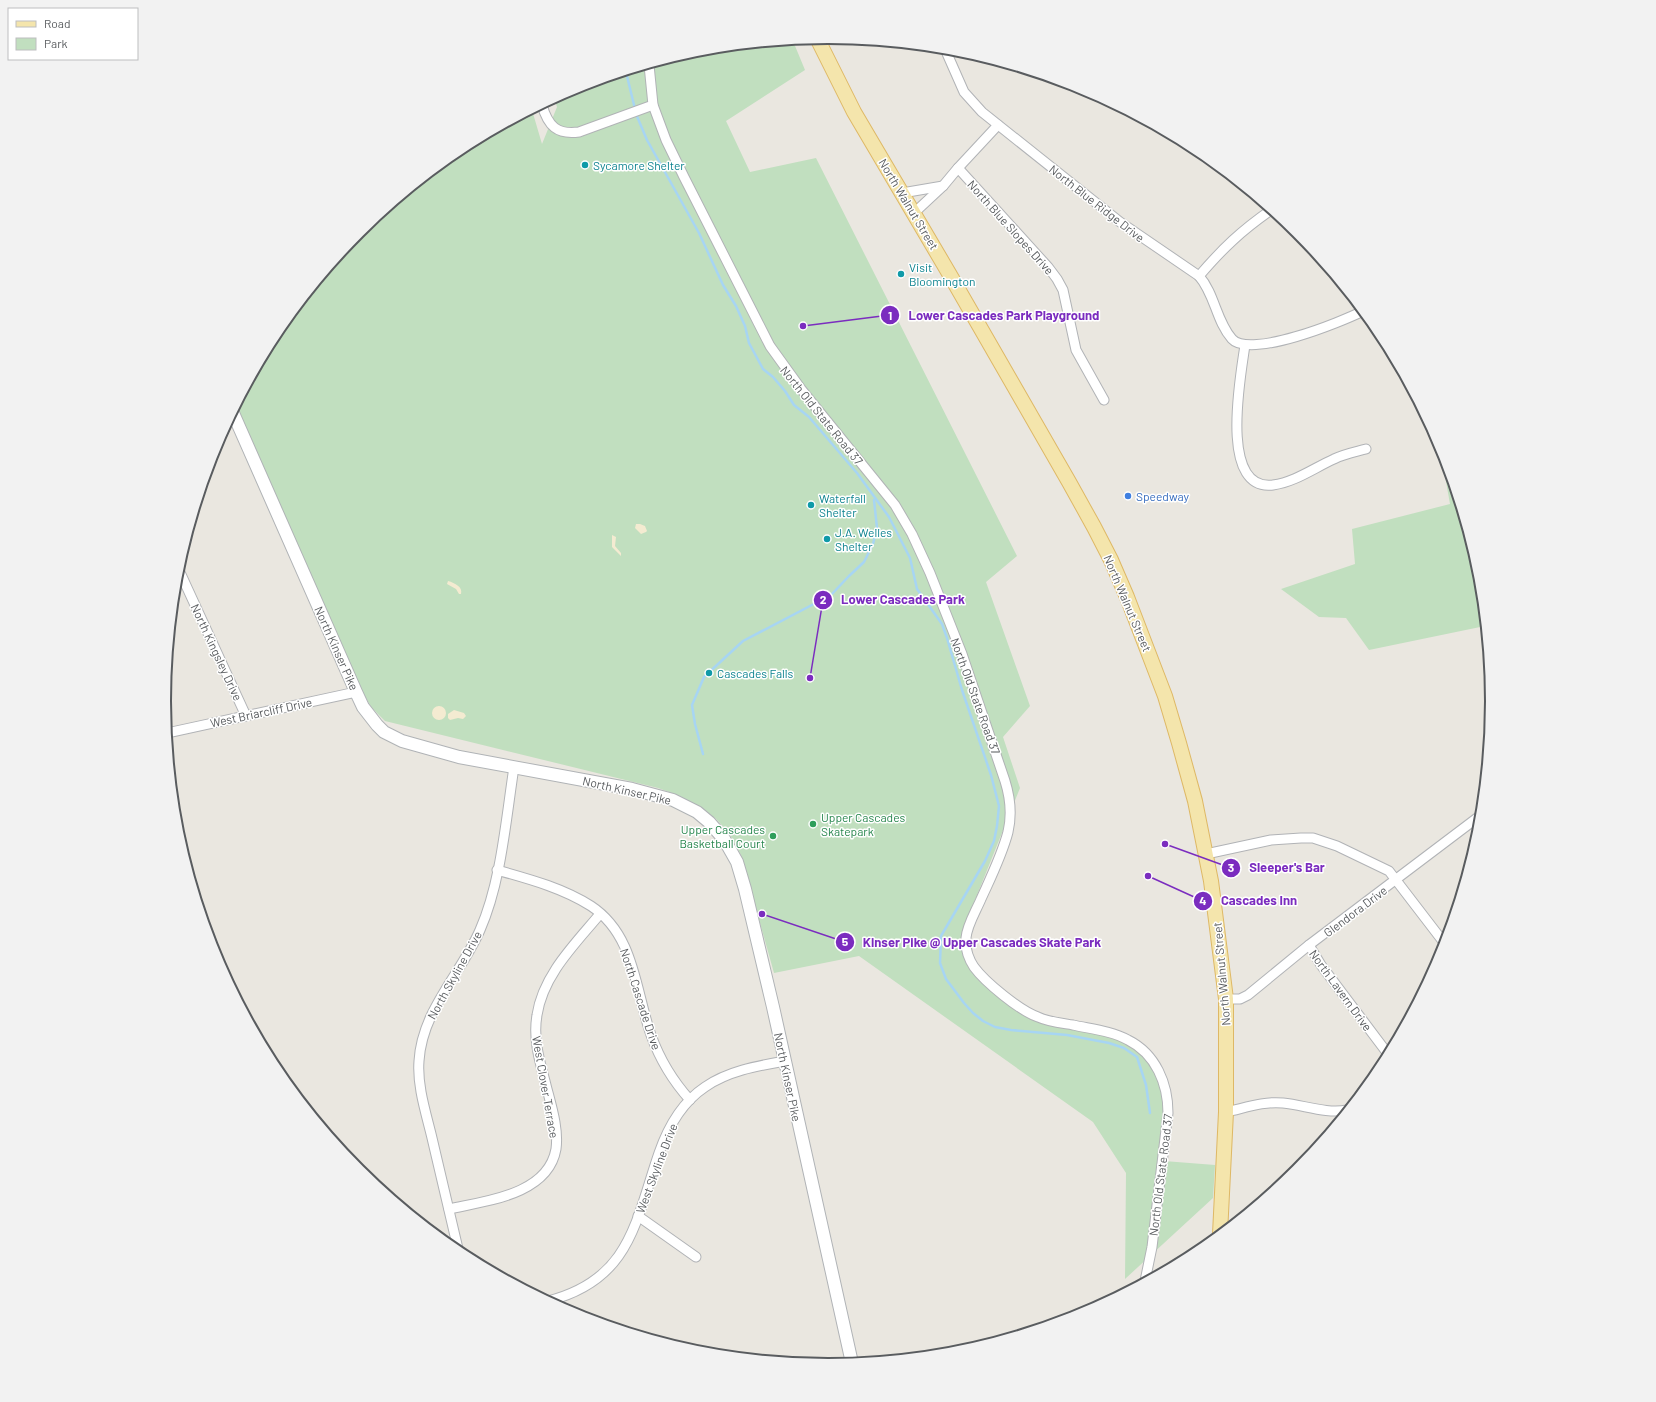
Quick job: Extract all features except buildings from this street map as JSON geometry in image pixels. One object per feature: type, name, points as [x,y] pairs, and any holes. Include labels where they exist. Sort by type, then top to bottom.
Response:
[{"type":"main road","name":"North Walnut Street","points":[[820,44],[854,112],[1069,482],[1110,560],[1138,625],[1164,696],[1187,770],[1206,854],[1226,999],[1226,1112],[1220,1227]]},
{"type":"street","name":"North Blue Ridge Drive","points":[[948,56],[967,97],[982,112],[1120,222],[1199,276]]},
{"type":"street","name":"North Old State Road 37","points":[[649,69],[654,104],[659,122],[684,178],[770,346],[801,390],[885,492],[904,519],[930,573],[962,654],[1006,781],[1010,812],[1008,831],[996,866],[968,930],[966,945],[969,960],[982,975],[1029,1013],[1046,1020],[1105,1032],[1128,1039],[1149,1056],[1161,1077],[1166,1094],[1168,1113],[1153,1239],[1146,1275]]},
{"type":"street","points":[[543,109],[544,114],[552,126],[560,131],[568,133],[580,132],[654,104]]},
{"type":"street","points":[[914,213],[943,186],[998,125]]},
{"type":"street","name":"North Blue Slopes Drive","points":[[958,168],[1048,267],[1057,279],[1066,302],[1076,350],[1104,400]]},
{"type":"street","points":[[902,193],[943,186]]},
{"type":"street","points":[[1267,213],[1225,246],[1199,276],[1207,287],[1228,334],[1235,342],[1245,345],[1256,345],[1297,336],[1326,327],[1358,313]]},
{"type":"street","points":[[1245,345],[1236,431],[1242,463],[1251,479],[1256,483],[1265,485],[1281,483],[1300,476],[1340,456],[1366,449]]},
{"type":"street","name":"North Kinser Pike","points":[[235,418],[363,707],[373,722],[384,732],[397,739],[435,751],[632,789],[673,800],[696,812],[718,831],[732,853],[741,873],[785,1061],[851,1357]]},
{"type":"street","name":"North Kingsley Drive","points":[[183,579],[246,716]]},
{"type":"street","name":"West Briarcliff Drive","points":[[172,732],[356,692]]},
{"type":"street","name":"North Skyline Drive","points":[[457,1242],[421,1087],[419,1061],[420,1049],[424,1033],[435,1007],[471,949],[480,930],[491,898],[514,767]]},
{"type":"street","name":"Glendora Drive","points":[[1226,999],[1240,999],[1248,995],[1309,946],[1473,821]]},
{"type":"street","points":[[1206,854],[1271,840],[1313,838],[1337,846],[1389,871],[1440,938]]},
{"type":"street","name":"North Cascade Drive","points":[[497,870],[540,883],[566,893],[591,906],[618,933],[626,949],[650,1034],[659,1057],[672,1079],[690,1100]]},
{"type":"street","name":"West Clover Terrace","points":[[449,1209],[519,1191],[535,1182],[549,1167],[556,1150],[555,1129],[537,1048],[537,1016],[543,993],[554,972],[600,914]]},
{"type":"street","name":"North Lavern Drive","points":[[1309,946],[1321,965],[1385,1049]]},
{"type":"street","name":"West Skyline Drive","points":[[555,1298],[572,1293],[599,1278],[611,1267],[622,1253],[638,1216],[668,1131],[681,1109],[704,1087],[726,1076],[758,1066],[785,1061]]},
{"type":"street","points":[[1226,1112],[1257,1104],[1272,1103],[1284,1103],[1324,1110],[1342,1110]]},
{"type":"street","points":[[638,1216],[696,1257]]},
{"type":"green space","points":[[795,45],[805,70],[726,121],[750,172],[816,158],[1017,556],[986,582],[1030,706],[1003,737],[1020,788],[963,930],[962,948],[1020,1010],[1105,1035],[1124,1042],[1141,1052],[1151,1064],[1164,1094],[1164,1161],[1215,1165],[1213,1198],[1125,1279],[1126,1173],[1093,1122],[859,956],[774,973],[741,855],[729,833],[716,819],[700,807],[680,796],[658,788],[385,721],[371,707],[360,687],[238,412],[259,372],[282,336],[307,301],[363,236],[428,180],[463,155],[500,132],[533,114],[542,144],[557,107],[556,104],[577,94],[658,66],[742,50]]},
{"type":"green space","points":[[1445,477],[1463,531],[1472,573],[1480,627],[1369,650],[1346,618],[1319,617],[1281,589],[1355,564],[1352,529],[1450,504]]},
{"type":"sand","points":[[636,524],[645,526],[647,531],[641,534],[635,528]]},
{"type":"sand","points":[[612,535],[616,537],[615,546],[621,553],[621,556],[612,547]]},
{"type":"sand","points":[[448,581],[460,587],[461,594],[447,584]]},
{"type":"sand","points":[[439,706],[444,708],[446,713],[444,718],[439,720],[434,718],[432,713],[434,708]]},
{"type":"sand","points":[[454,710],[464,713],[466,716],[463,719],[458,718],[450,720],[448,718],[448,714]]},
{"type":"waterway","points":[[627,76],[635,109]]},
{"type":"waterway","points":[[636,114],[647,140],[699,233],[723,285],[736,306],[745,326],[749,343],[763,369],[773,377],[794,405],[809,417],[857,473],[889,517],[910,558],[917,589],[942,624],[962,690],[991,775],[999,806],[994,841],[985,861],[941,936],[940,963],[946,979],[973,1013],[983,1021],[995,1027],[1011,1030],[1067,1035],[1109,1043],[1124,1048],[1137,1057],[1146,1085],[1150,1113]]},
{"type":"waterway","points":[[703,754],[695,724],[692,705],[704,677],[743,641],[831,595],[864,562],[873,544],[877,528],[874,500]]},
{"type":"place","name":"Sycamore Shelter","points":[[585,165]]},
{"type":"place","name":"Visit Bloomington","points":[[901,274]]},
{"type":"place","name":"Lower Cascades Park Playground","points":[[803,326]]},
{"type":"place","name":"Speedway","points":[[1128,496]]},
{"type":"place","name":"Waterfall Shelter","points":[[811,505]]},
{"type":"place","name":"J.A. Welles Shelter","points":[[827,539]]},
{"type":"place","name":"Cascades Falls","points":[[709,673]]},
{"type":"place","name":"Lower Cascades Park","points":[[810,678]]},
{"type":"place","name":"Upper Cascades Skatepark","points":[[813,824]]},
{"type":"place","name":"Upper Cascades Basketball Court","points":[[773,836]]},
{"type":"place","name":"Sleeper's Bar","points":[[1165,844]]},
{"type":"place","name":"Cascades Inn","points":[[1148,876]]},
{"type":"place","name":"Kinser Pike @ Upper Cascades Skate Park","points":[[762,914]]}]
